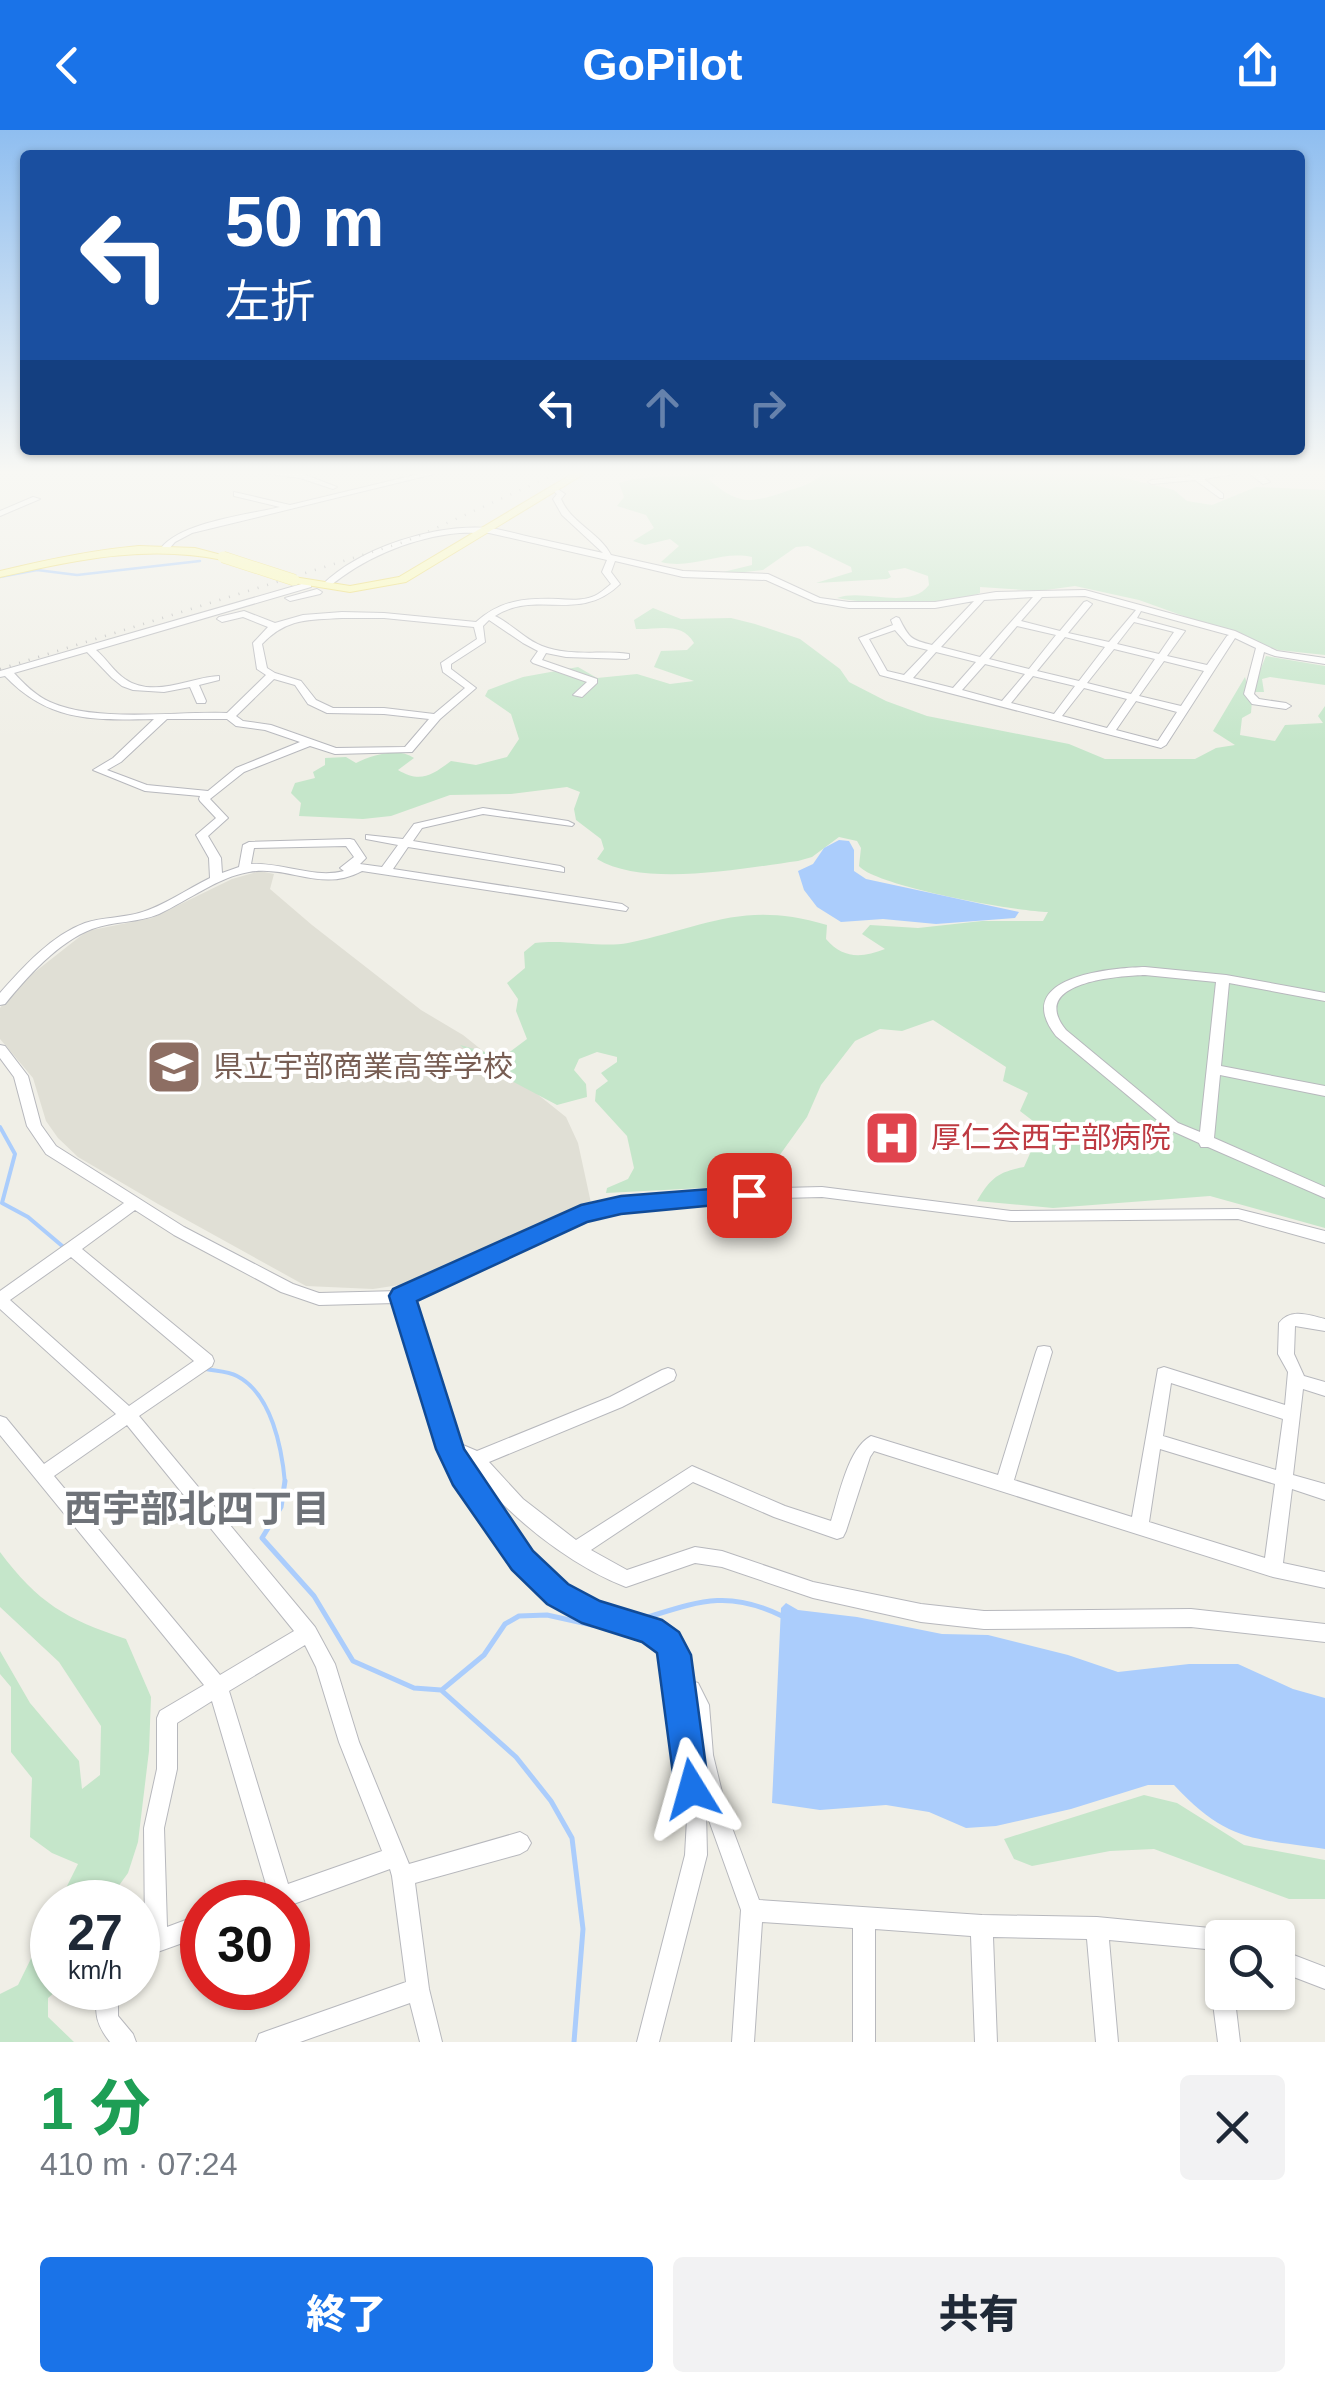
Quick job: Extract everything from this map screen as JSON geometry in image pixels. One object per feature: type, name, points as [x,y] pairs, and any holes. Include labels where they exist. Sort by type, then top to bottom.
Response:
[{"type":"main road","points":[[0,574],[47,563]]},
{"type":"main road","points":[[242,563],[317,587],[350,590],[385,585],[433,563]]},
{"type":"street","points":[[205,614],[221,620],[244,614],[317,587],[356,563]]},
{"type":"street","points":[[3,673],[53,708],[230,716],[240,724],[267,727],[335,751],[408,750],[436,718],[471,688],[446,670],[446,663],[482,640],[482,620],[496,607],[511,602],[574,602],[607,593],[616,584],[606,572],[608,563]]},
{"type":"street","points":[[634,563],[700,577],[768,576],[827,602],[935,605],[996,595],[1085,593],[1232,633],[1260,649],[1325,661]]},
{"type":"street","points":[[3,673],[205,614],[317,587]]},
{"type":"street","points":[[956,691],[1039,595]]},
{"type":"street","points":[[906,678],[980,600]]},
{"type":"street","points":[[1005,704],[1087,604]]},
{"type":"street","points":[[891,605],[898,626],[911,643],[1183,710]]},
{"type":"street","points":[[1056,718],[1140,608]]},
{"type":"street","points":[[244,614],[273,626]]},
{"type":"street","points":[[436,718],[331,710],[312,702],[298,683],[262,669],[258,651],[264,634],[273,626],[336,614],[497,619],[544,650],[578,656],[626,656]]},
{"type":"street","points":[[1109,732],[1180,631],[1131,620]]},
{"type":"street","points":[[1016,624],[1210,669]]},
{"type":"street","points":[[898,626],[864,638],[883,672],[1161,745],[1230,638]]},
{"type":"street","points":[[87,648],[105,658],[118,680],[147,691],[216,678]]},
{"type":"street","points":[[1260,649],[1249,694],[1256,702],[1286,706]]},
{"type":"street","points":[[544,650],[536,661],[594,682],[578,694]]},
{"type":"street","points":[[230,716],[272,676]]},
{"type":"street","points":[[194,682],[201,701]]},
{"type":"street","points":[[164,716],[117,760],[98,770],[144,788],[210,794]]},
{"type":"street","points":[[221,879],[216,878],[215,858],[202,835],[222,818],[217,808],[204,801],[240,770],[310,742]]},
{"type":"street","points":[[386,870],[418,826],[483,811],[568,824]]},
{"type":"street","points":[[370,837],[560,870]]},
{"type":"street","points":[[244,870],[249,845],[350,842],[360,858],[340,878]]},
{"type":"street","points":[[0,1001],[24,973],[78,931],[146,915],[221,879],[262,867],[320,879],[340,878],[360,867],[622,908]]},
{"type":"street","points":[[1325,997],[1171,971],[1072,980],[1048,1010],[1061,1033],[1173,1126],[1325,1194]]},
{"type":"street","points":[[1206,1143],[1223,980]]},
{"type":"street","points":[[0,1050],[20,1076],[34,1126],[51,1150],[179,1230],[304,1295],[337,1300],[402,1296],[546,1228],[593,1211],[621,1205],[765,1194],[822,1192],[1010,1216],[1238,1214],[1325,1237]]},
{"type":"street","points":[[1214,1069],[1325,1090]]},
{"type":"street","points":[[136,1203],[0,1299],[128,1416],[308,1633],[326,1664],[349,1742],[399,1867],[418,1989],[431,2042]]},
{"type":"street","points":[[43,1474],[206,1361],[72,1249]]},
{"type":"street","points":[[402,1296],[450,1449],[464,1476],[541,1582],[593,1613],[651,1630],[668,1643],[675,1655],[697,1819],[696,1854],[648,2042]]},
{"type":"street","points":[[1273,1569],[1296,1380],[1286,1354],[1288,1322],[1325,1326]]},
{"type":"street","points":[[1004,1484],[1044,1352]]},
{"type":"street","points":[[1139,1528],[1164,1374],[1290,1414]]},
{"type":"street","points":[[476,1458],[616,1402],[668,1375]]},
{"type":"street","points":[[1296,1380],[1325,1388]]},
{"type":"street","points":[[0,1423],[218,1687],[269,1880]]},
{"type":"street","points":[[1153,1440],[1325,1492]]},
{"type":"street","points":[[578,1549],[692,1473],[780,1512],[838,1531],[862,1454],[871,1443],[1273,1569],[1325,1580]]},
{"type":"street","points":[[450,1449],[458,1448],[476,1458],[502,1492],[540,1524],[626,1579],[695,1555],[722,1559],[813,1590],[921,1613],[1022,1620],[1191,1618],[1325,1633]]},
{"type":"street","points":[[151,1880],[154,1828],[166,1768],[167,1718],[308,1633]]},
{"type":"street","points":[[680,1689],[691,1690],[699,1705],[703,1755],[718,1817],[752,1910],[743,2042]]},
{"type":"street","points":[[310,1890],[520,1842]]},
{"type":"street","points":[[752,1910],[1205,1937]]},
{"type":"street","points":[[864,1918],[864,2042]]},
{"type":"street","points":[[982,1926],[986,2042]]},
{"type":"street","points":[[1097,1928],[1107,2042]]},
{"type":"street","points":[[1295,1967],[1325,1978]]},
{"type":"street","points":[[267,2042],[418,1989]]},
{"type":"street","points":[[108,2010],[108,2020],[125,2042]]},
{"type":"street","points":[[1226,2010],[1229,2042]]},
{"type":"shaded area","points":[[260,871],[274,874],[270,889],[312,925],[421,1010],[463,1035],[566,1117],[578,1143],[591,1203],[406,1284],[373,1289],[306,1286],[78,1157],[58,1138],[46,1121],[33,1078],[0,1039],[0,1008],[17,986],[87,931],[152,918],[232,879]]},
{"type":"green space","points":[[773,563],[763,570],[723,572]]},
{"type":"green space","points":[[843,563],[1325,563],[1325,655],[1278,650],[1139,600],[1075,586],[1039,591],[980,587],[980,593],[965,598],[889,603],[837,598],[910,597],[929,585],[928,576],[905,568],[888,571],[891,577],[887,579],[816,583],[852,572]]},
{"type":"green space","points":[[653,608],[681,619],[731,618],[800,639],[840,669],[849,682],[886,701],[927,716],[1069,744],[1105,759],[1195,759],[1216,748],[1235,745],[1213,731],[1245,677],[1252,700],[1251,713],[1242,718],[1240,735],[1275,741],[1285,725],[1323,723],[1318,716],[1325,706],[1325,1228],[1210,1196],[1053,1208],[977,1201],[995,1178],[1024,1167],[1036,1140],[1033,1121],[1020,1111],[1028,1093],[1003,1081],[1006,1067],[933,1020],[902,1031],[880,1029],[855,1041],[821,1085],[807,1117],[764,1177],[741,1186],[606,1193],[607,1188],[628,1179],[634,1168],[627,1136],[595,1101],[596,1090],[608,1081],[601,1073],[617,1062],[617,1057],[597,1052],[579,1059],[574,1070],[586,1084],[587,1097],[557,1105],[493,1071],[460,1045],[503,1057],[527,1039],[516,1011],[518,999],[507,983],[525,968],[524,952],[535,943],[628,943],[725,919],[771,915],[827,925],[826,939],[832,946],[861,955],[885,949],[862,934],[870,925],[918,928],[982,921],[1043,921],[1048,912],[979,903],[891,882],[859,866],[861,848],[857,841],[839,837],[812,857],[751,868],[667,874],[617,868],[597,859],[604,849],[601,839],[576,820],[574,809],[580,792],[567,787],[511,794],[450,795],[391,816],[299,816],[301,803],[291,793],[295,783],[315,778],[313,772],[325,765],[325,758],[346,757],[356,763],[378,755],[401,753],[414,758],[398,770],[419,777],[451,761],[476,765],[507,757],[519,739],[511,714],[485,696],[488,690],[523,677],[578,667],[597,678],[637,674],[670,684],[694,681],[654,667],[661,651],[687,650],[694,643],[676,629],[636,629],[634,620]]},
{"type":"green space","points":[[1266,656],[1325,666],[1325,685],[1270,677],[1262,679],[1264,692],[1251,692]]},
{"type":"green space","points":[[0,1552],[27,1584],[55,1607],[126,1639],[151,1697],[138,1842],[123,1880],[70,1880],[78,1864],[52,1853],[30,1837],[32,1778],[11,1752],[11,1687],[0,1674],[0,1651],[30,1703],[79,1761],[82,1789],[100,1775],[101,1726],[59,1662],[0,1607]]},
{"type":"green space","points":[[1144,1795],[1177,1803],[1244,1845],[1325,1860],[1325,1899],[1289,1899],[1154,1849],[1110,1851],[1032,1866],[1014,1859],[1004,1839]]},
{"type":"green space","points":[[30,1961],[30,2010],[48,2010],[48,2017],[74,2042],[0,2042],[0,1994],[18,1985]]},
{"type":"water","points":[[839,840],[849,841],[854,850],[854,871],[866,879],[1019,912],[1015,918],[936,924],[883,919],[841,922],[817,907],[804,890],[798,871],[813,864],[824,848]]},
{"type":"water","points":[[786,1603],[798,1610],[942,1634],[988,1635],[1118,1672],[1189,1664],[1238,1664],[1293,1689],[1325,1698],[1325,1849],[1242,1834],[1210,1818],[1174,1785],[1148,1785],[1071,1809],[996,1826],[966,1828],[929,1812],[886,1805],[820,1810],[772,1803],[781,1608]]},
{"type":"waterway","points":[[0,577],[37,570],[77,575],[180,563]]},
{"type":"waterway","points":[[0,1127],[15,1154],[2,1203],[28,1217],[67,1250]]},
{"type":"waterway","points":[[206,1369],[237,1376],[259,1396],[278,1439],[285,1482]]},
{"type":"waterway","points":[[285,1482],[281,1507],[262,1538],[314,1596],[353,1661],[414,1688],[441,1690],[516,1757],[551,1801],[572,1838],[583,1929],[574,2042]]},
{"type":"waterway","points":[[638,1620],[694,1604],[726,1600],[762,1607],[782,1616]]},
{"type":"waterway","points":[[443,1689],[484,1655],[505,1624],[519,1616],[547,1615],[592,1625],[620,1625]]},
{"type":"railway","points":[[0,669],[336,563]]},
{"type":"place","name":"県立宇部商業高等学校","points":[[174,1067]]},
{"type":"place","name":"厚仁会西宇部病院","points":[[892,1138]]},
{"type":"district","name":"西宇部北四丁目","points":[[197,1509]]},
{"type":"route","points":[[692,1789],[675,1655],[668,1643],[651,1630],[593,1613],[558,1594],[522,1560],[450,1449],[438,1421],[402,1296],[581,1214],[621,1205],[749,1195]]}]
